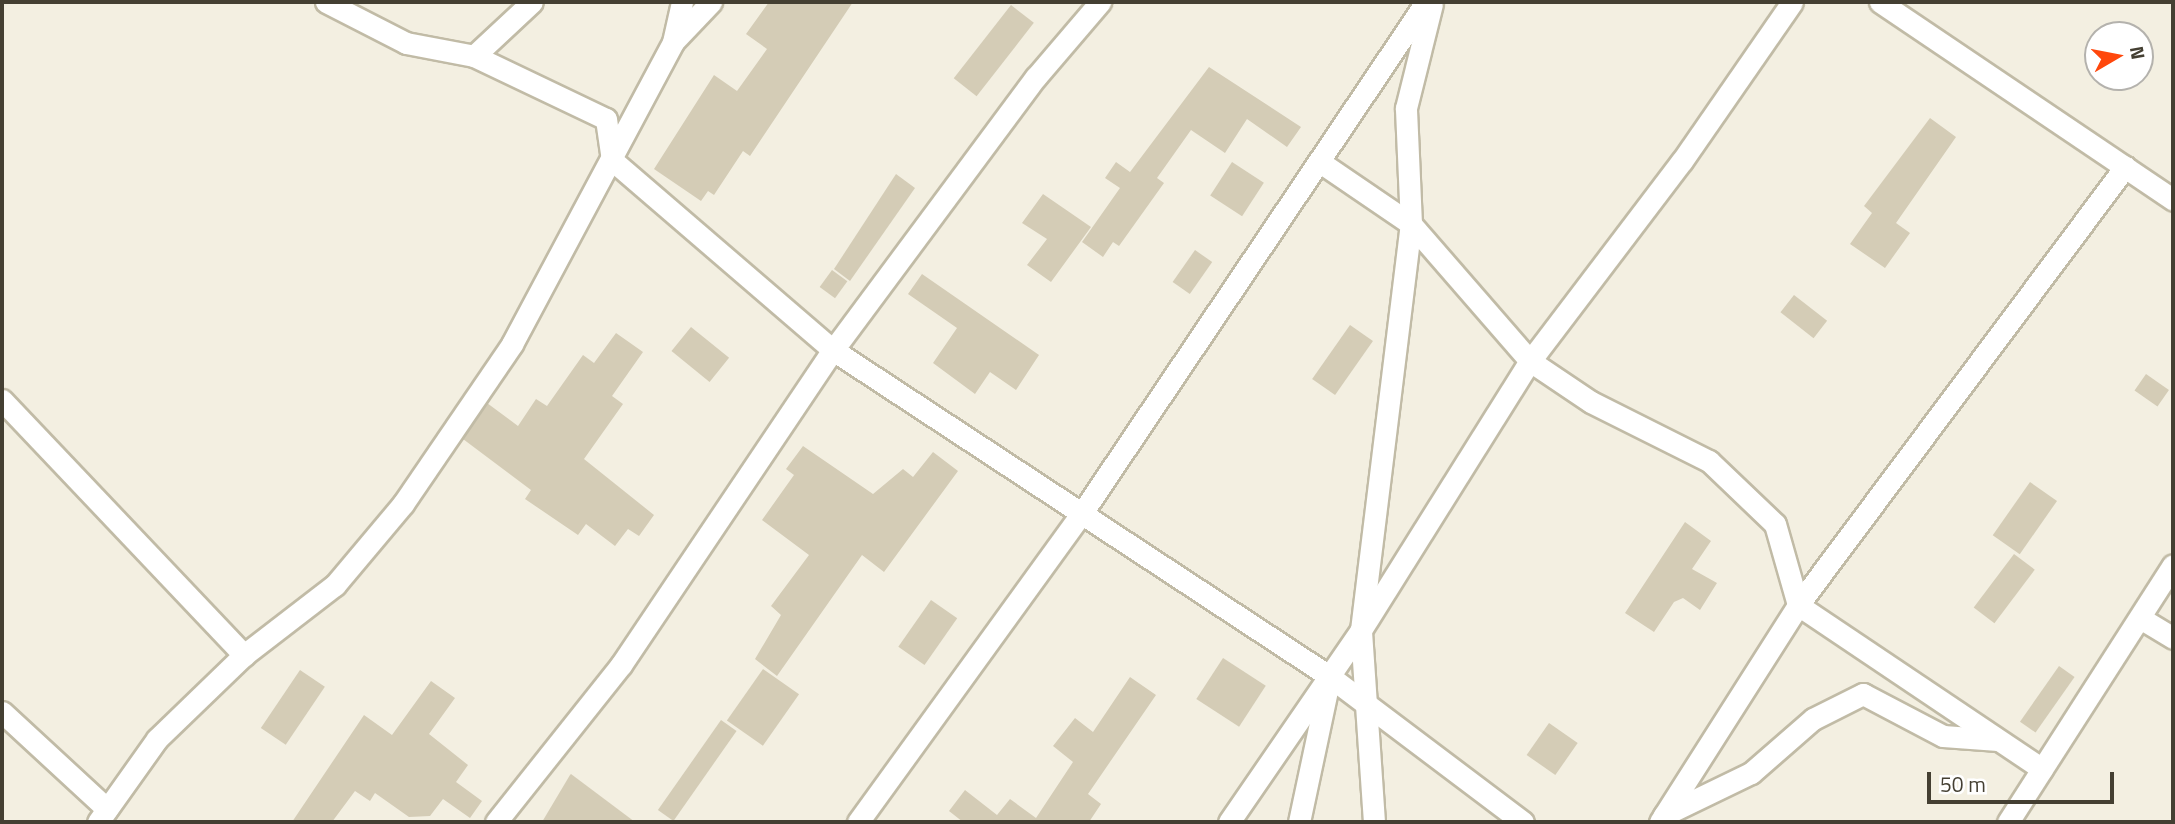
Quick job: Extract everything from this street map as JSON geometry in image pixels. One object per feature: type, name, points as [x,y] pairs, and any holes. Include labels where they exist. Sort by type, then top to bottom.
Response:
[{"type":"street","points":[[326,2],[406,43],[474,56],[606,119],[612,160],[833,350],[1084,510],[1329,676],[1523,822]]},
{"type":"street","points":[[474,56],[532,2]]},
{"type":"street","points":[[2,712],[102,816],[157,739],[244,655],[335,584],[403,504],[512,344],[673,42],[682,2]]},
{"type":"street","points":[[673,42],[711,2]]},
{"type":"street","points":[[496,822],[621,665],[833,350],[1035,77],[1100,2]]},
{"type":"street","points":[[858,822],[1084,510],[1321,162],[1426,2]]},
{"type":"street","points":[[1374,822],[1362,700],[1361,630],[1411,224],[1406,108],[1433,2]]},
{"type":"street","points":[[1229,822],[1361,630],[1530,360],[1682,161],[1792,2]]},
{"type":"street","points":[[1880,2],[2173,200]]},
{"type":"street","points":[[1321,162],[1411,224],[1530,360],[1591,402],[1709,461],[1775,524],[1798,605],[2042,769]]},
{"type":"street","points":[[1662,819],[1798,605],[2125,167]]},
{"type":"street","points":[[2,400],[244,655]]},
{"type":"street","points":[[2008,822],[2173,565]]},
{"type":"street","points":[[2140,618],[2173,639]]},
{"type":"street","points":[[1299,822],[1329,676]]},
{"type":"street","points":[[1662,819],[1751,773],[1813,719],[1863,694],[1943,736],[1998,740]]},
{"type":"building","points":[[769,2],[853,2],[750,156],[743,151],[714,195],[708,191],[701,201],[654,169],[714,75],[737,91],[767,49],[746,34]]},
{"type":"building","points":[[1011,5],[1034,23],[977,96],[954,78]]},
{"type":"building","points":[[1209,67],[1301,127],[1287,147],[1247,119],[1225,153],[1191,130],[1157,178],[1164,183],[1119,246],[1113,242],[1103,257],[1082,242],[1120,188],[1105,178],[1116,162],[1130,172]]},
{"type":"building","points":[[1930,118],[1956,137],[1896,223],[1910,233],[1885,268],[1850,244],[1872,213],[1864,206]]},
{"type":"building","points":[[1232,162],[1264,183],[1242,216],[1210,196]]},
{"type":"building","points":[[896,174],[915,188],[850,281],[834,269]]},
{"type":"building","points":[[1043,194],[1091,227],[1051,282],[1027,265],[1047,239],[1022,223]]},
{"type":"building","points":[[1195,250],[1212,262],[1190,294],[1173,282]]},
{"type":"building","points":[[832,270],[847,281],[835,298],[820,287]]},
{"type":"building","points":[[922,274],[1039,355],[1016,390],[990,372],[975,394],[933,363],[957,328],[908,294]]},
{"type":"building","points":[[1794,295],[1827,321],[1814,338],[1780,312]]},
{"type":"building","points":[[1350,325],[1373,341],[1335,395],[1312,379]]},
{"type":"building","points":[[691,327],[729,358],[710,382],[671,351]]},
{"type":"building","points":[[616,333],[643,352],[612,396],[623,404],[584,459],[654,515],[639,536],[628,529],[615,546],[586,524],[578,535],[525,499],[531,490],[463,439],[487,403],[518,426],[536,399],[547,406],[583,355],[594,363]]},
{"type":"building","points":[[2146,374],[2169,390],[2157,406],[2135,390]]},
{"type":"building","points":[[803,446],[873,494],[903,469],[913,477],[933,452],[958,471],[884,572],[862,555],[777,676],[755,659],[781,615],[771,606],[809,555],[762,520],[794,475],[786,469]]},
{"type":"building","points":[[2030,482],[2057,501],[2020,554],[1993,535]]},
{"type":"building","points":[[1685,522],[1711,541],[1692,569],[1717,583],[1700,610],[1683,598],[1674,602],[1654,632],[1625,613]]},
{"type":"building","points":[[2014,554],[2035,570],[1994,623],[1974,608]]},
{"type":"building","points":[[931,600],[957,618],[925,665],[898,647]]},
{"type":"building","points":[[1223,658],[1266,686],[1239,727],[1196,699]]},
{"type":"building","points":[[2059,666],[2075,677],[2036,733],[2020,722]]},
{"type":"building","points":[[763,669],[799,694],[763,746],[727,721]]},
{"type":"building","points":[[300,670],[325,687],[286,745],[261,728]]},
{"type":"building","points":[[1130,677],[1156,695],[1088,794],[1101,804],[1089,822],[963,822],[949,811],[965,790],[997,815],[1010,799],[1036,818],[1073,762],[1053,746],[1075,718],[1093,732]]},
{"type":"building","points":[[431,681],[455,698],[429,734],[468,765],[456,782],[482,801],[470,818],[443,799],[430,816],[409,817],[375,793],[370,801],[355,791],[332,822],[292,822],[364,715],[392,735]]},
{"type":"building","points":[[721,720],[737,731],[673,821],[658,810]]},
{"type":"building","points":[[1549,723],[1578,743],[1555,775],[1527,755]]},
{"type":"building","points":[[571,774],[635,822],[542,822]]}]
